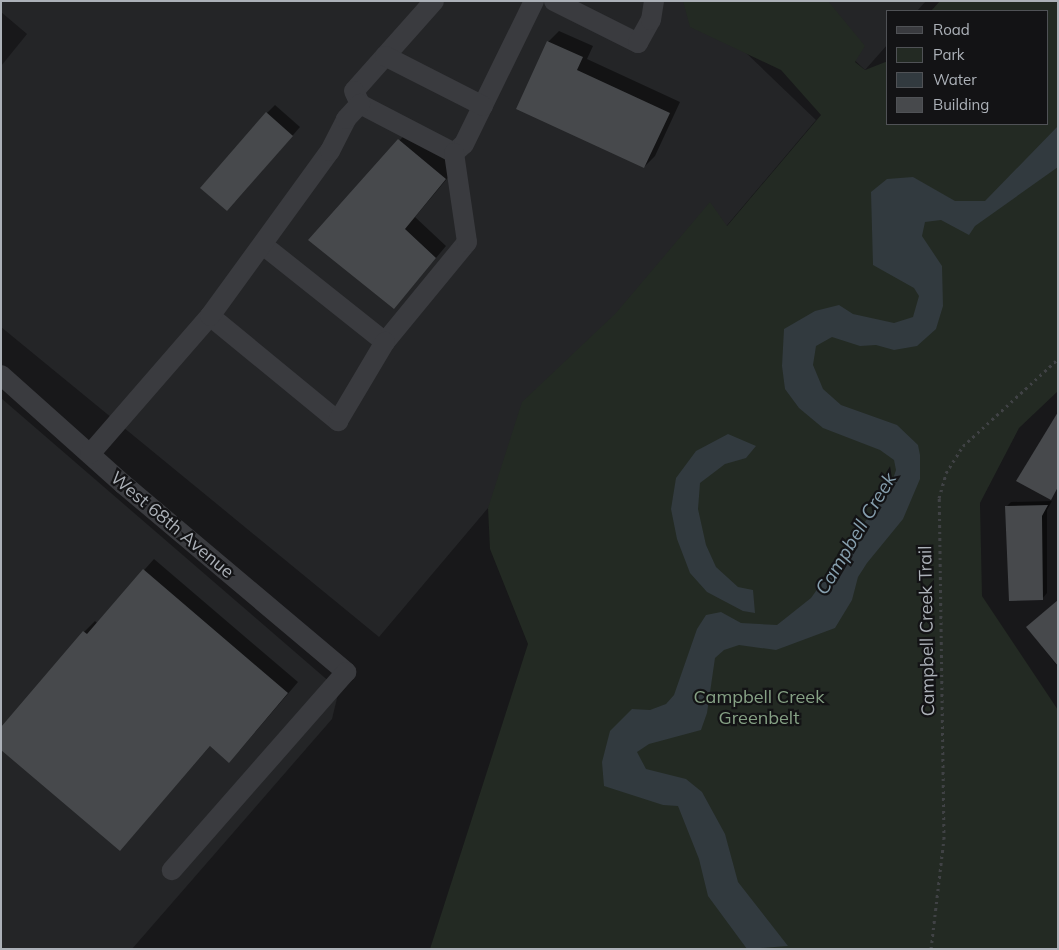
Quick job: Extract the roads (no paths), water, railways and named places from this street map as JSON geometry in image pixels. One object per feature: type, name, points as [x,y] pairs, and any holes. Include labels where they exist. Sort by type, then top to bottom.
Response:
[{"type":"street","points":[[434,1],[354,91],[360,104],[454,153]]},
{"type":"street","points":[[454,153],[464,144],[534,1]]},
{"type":"street","points":[[554,1],[638,44],[651,20],[654,1]]},
{"type":"street","points":[[386,56],[482,106]]},
{"type":"street","points":[[90,454],[210,316],[330,151],[346,119],[360,104]]},
{"type":"street","points":[[210,316],[338,421],[386,342],[467,242],[454,153]]},
{"type":"street","points":[[263,245],[386,342]]},
{"type":"street","name":"West 68th Avenue","points":[[1,375],[90,454],[346,672],[172,870]]},
{"type":"water","points":[[1058,126],[1058,167],[975,226],[969,235],[941,220],[925,222],[922,236],[942,266],[943,306],[936,329],[917,346],[894,350],[876,345],[860,346],[832,337],[816,346],[813,365],[823,389],[841,405],[897,425],[918,445],[920,455],[920,479],[903,519],[858,577],[852,600],[835,628],[776,650],[739,645],[724,650],[715,658],[707,713],[701,730],[649,744],[637,752],[646,769],[686,779],[702,792],[725,834],[738,882],[788,946],[747,949],[708,896],[699,859],[678,806],[663,805],[604,786],[602,762],[610,731],[632,709],[650,710],[666,704],[674,695],[697,629],[706,615],[721,612],[741,623],[777,625],[811,598],[891,485],[896,470],[894,460],[880,450],[823,428],[799,408],[785,389],[782,366],[784,329],[815,311],[839,305],[853,314],[894,323],[913,317],[919,296],[914,288],[873,265],[871,192],[887,179],[913,177],[955,201],[985,201]]},
{"type":"water","points":[[728,434],[756,446],[746,458],[725,464],[700,483],[698,509],[706,545],[716,567],[738,587],[753,590],[755,613],[743,611],[707,592],[690,573],[677,539],[671,509],[676,478],[696,451]]},
{"type":"water label","name":"Campbell Creek","points":[[856,534]]},
{"type":"park label","name":"Campbell Creek Greenbelt","points":[[759,708]]}]
